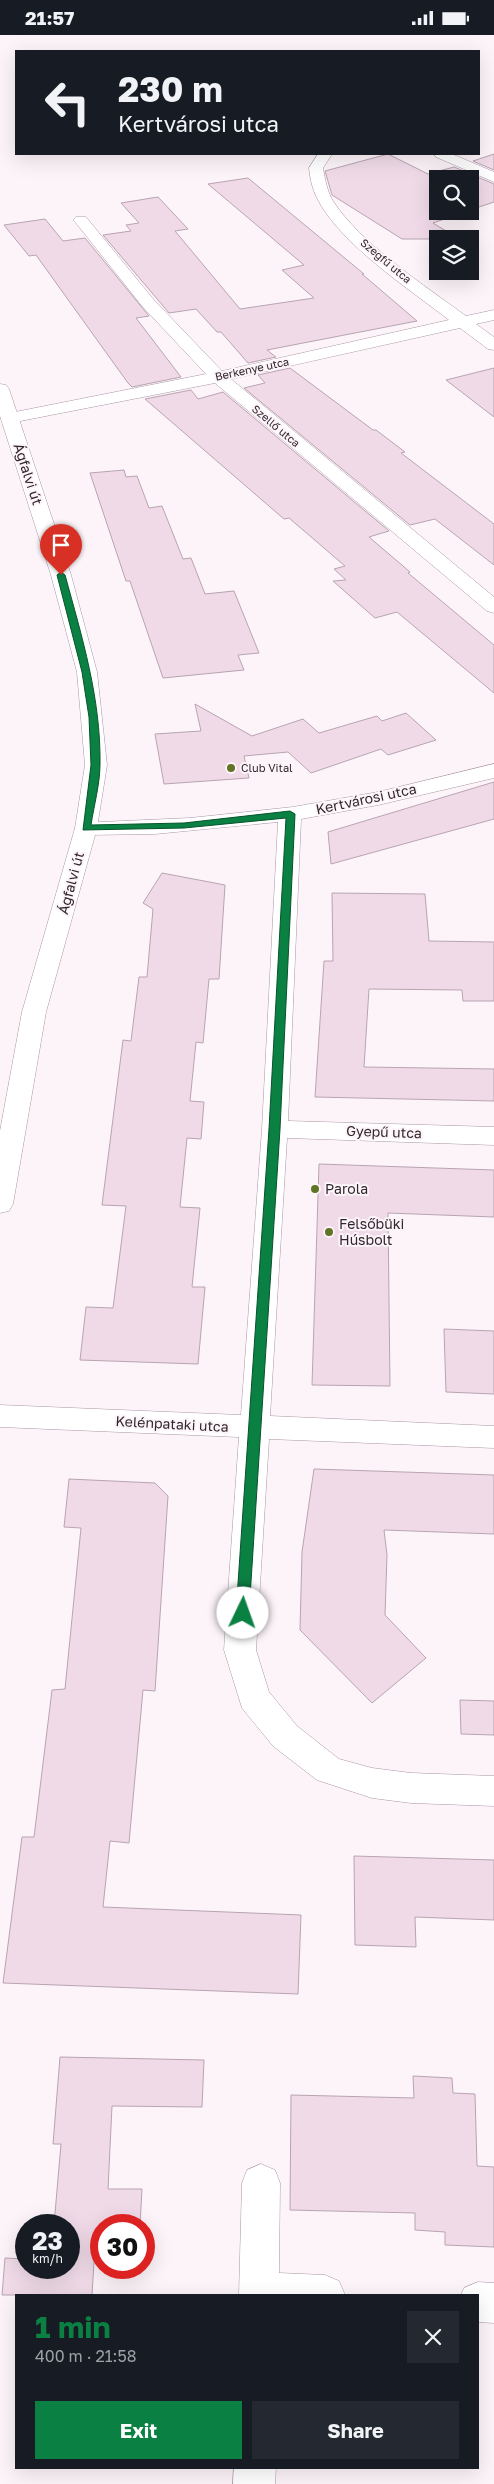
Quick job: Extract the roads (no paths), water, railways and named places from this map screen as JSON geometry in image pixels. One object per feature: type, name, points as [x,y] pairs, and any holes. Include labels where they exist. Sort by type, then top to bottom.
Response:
[{"type":"street","name":"Szegfű utca","points":[[324,155],[316,168],[318,184],[329,206],[344,224],[379,257],[494,345]]},
{"type":"street","points":[[444,155],[494,178]]},
{"type":"street","name":"Szellő utca","points":[[81,221],[148,303],[218,377],[494,607]]},
{"type":"street","name":"Berkenye utca","points":[[10,419],[218,377],[494,315]]},
{"type":"street","name":"Ágfalvi út","points":[[0,389],[61,575],[87,672],[94,717],[96,765],[86,828],[34,1011],[0,1204]]},
{"type":"street","name":"Kertvárosi utca","points":[[86,828],[184,826],[290,814],[362,802],[494,771]]},
{"type":"street","points":[[290,814],[275,1129],[240,1650],[254,1698],[285,1736],[329,1770],[372,1783],[411,1788],[494,1791]]},
{"type":"street","name":"Gyepű utca","points":[[275,1129],[494,1136]]},
{"type":"street","name":"Kelénpataki utca","points":[[0,1416],[494,1437]]},
{"type":"street","points":[[262,2183],[259,2293],[292,2294]]},
{"type":"street","points":[[479,2302],[494,2303]]},
{"type":"street","points":[[254,2484],[255,2469]]},
{"type":"place","name":"Club Vital","points":[[231,768]]},
{"type":"place","name":"Parola","points":[[315,1189]]},
{"type":"place","name":"Felsőbüki Húsbolt","points":[[329,1232]]}]
